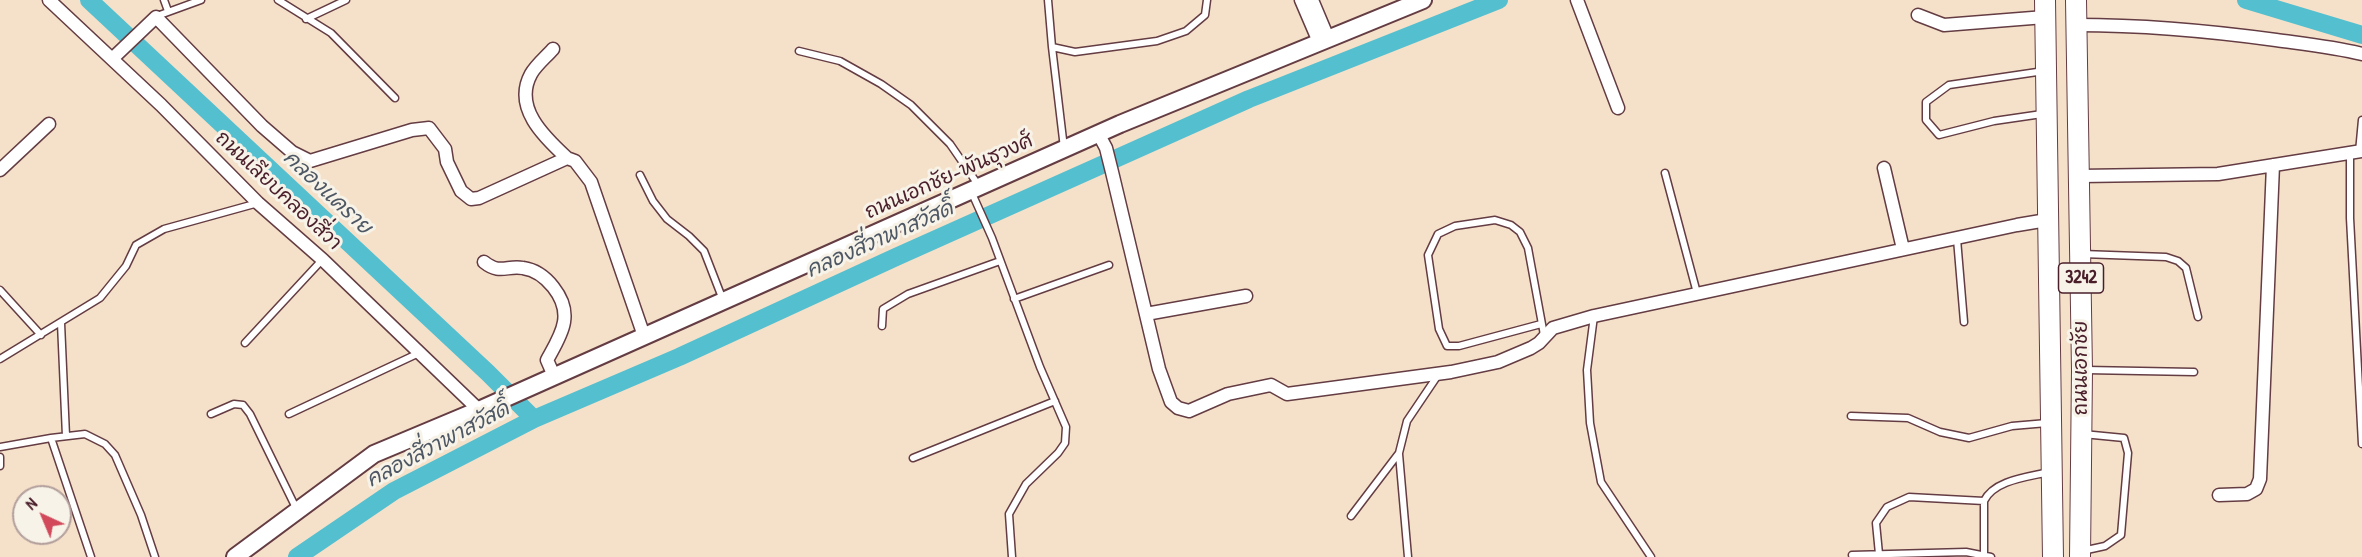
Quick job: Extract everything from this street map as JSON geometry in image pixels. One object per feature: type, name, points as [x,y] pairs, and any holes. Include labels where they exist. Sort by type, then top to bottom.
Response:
[{"type":"main road","name":"ถนนเอกชัย","points":[[2076,0],[2082,370],[2080,554]]},
{"type":"main road","name":"ถนนเอกชัย","points":[[2045,9],[2053,557]]},
{"type":"street","name":"ถนนเลียบคลองสี่วา","points":[[49,0],[258,203],[322,260],[479,410]]},
{"type":"street","points":[[1301,0],[1324,40]]},
{"type":"street","points":[[1312,0],[1324,40]]},
{"type":"street","name":"ถนนเอกชัย-พันธุวงศ์","points":[[240,555],[374,454],[479,410],[1064,149],[1102,141],[1324,40],[1423,0]]},
{"type":"street","points":[[1577,0],[1618,108]]},
{"type":"street","points":[[1918,15],[1944,25],[2045,9]]},
{"type":"street","points":[[112,59],[153,18],[262,126],[292,152],[310,161],[412,130],[429,128],[445,149],[447,162],[461,191],[471,199],[479,198],[567,158]]},
{"type":"street","points":[[2076,25],[2125,25],[2235,34],[2342,49],[2362,54]]},
{"type":"street","points":[[553,49],[532,73],[524,92],[526,110],[551,143],[567,158],[575,161],[591,182],[644,336]]},
{"type":"street","points":[[0,170],[49,124]]},
{"type":"street","points":[[1102,141],[1112,172],[1159,369],[1171,402],[1178,408],[1189,411],[1228,394],[1271,385],[1287,394],[1439,373],[1498,362],[1539,343],[1543,330],[1594,316],[1957,237],[2047,220]]},
{"type":"street","points":[[2080,176],[2218,174],[2357,152]]},
{"type":"street","points":[[2219,495],[2247,494],[2256,489],[2259,479],[2273,165]]},
{"type":"street","points":[[1884,168],[1903,249]]},
{"type":"street","points":[[484,262],[491,268],[504,270],[521,267],[538,272],[556,290],[563,306],[564,322],[547,360],[554,376]]},
{"type":"street","points":[[1146,314],[1245,296]]},
{"type":"lane","points":[[164,0],[168,11]]},
{"type":"lane","points":[[153,18],[201,0]]},
{"type":"lane","points":[[278,0],[331,33],[395,98]]},
{"type":"lane","points":[[306,19],[346,0]]},
{"type":"lane","points":[[1048,0],[1064,149]]},
{"type":"lane","points":[[1052,47],[1075,52],[1156,41],[1186,31],[1205,15],[1208,0]]},
{"type":"lane","points":[[799,51],[840,62],[881,84],[911,105],[950,144],[975,188],[978,207],[1066,427],[1065,443],[1058,453],[1026,484],[1009,514],[1012,557]]},
{"type":"lane","points":[[2045,71],[1949,85],[1926,102],[1926,120],[1938,135],[1994,121],[2046,113]]},
{"type":"lane","points":[[2362,120],[2350,218],[2362,444]]},
{"type":"lane","points":[[1665,173],[1697,293]]},
{"type":"lane","points":[[640,175],[653,201],[667,219],[704,251],[723,301]]},
{"type":"lane","points":[[0,359],[100,298],[126,266],[136,245],[164,229],[258,203]]},
{"type":"lane","points":[[1495,220],[1511,225],[1520,232],[1528,248],[1543,330],[1459,346],[1447,346],[1439,329],[1428,255],[1438,234],[1455,226],[1495,220]]},
{"type":"lane","points":[[1957,237],[1964,322]]},
{"type":"lane","points":[[2081,254],[2166,257],[2178,261],[2186,268],[2198,317]]},
{"type":"lane","points":[[245,343],[322,260]]},
{"type":"lane","points":[[882,326],[883,309],[908,294],[1000,261]]},
{"type":"lane","points":[[1014,299],[1109,265]]},
{"type":"lane","points":[[0,290],[41,335]]},
{"type":"lane","points":[[1594,316],[1587,370],[1590,423],[1601,482],[1651,557]]},
{"type":"lane","points":[[61,323],[66,436]]},
{"type":"lane","points":[[289,414],[420,353]]},
{"type":"lane","points":[[2082,370],[2194,372]]},
{"type":"lane","points":[[1351,516],[1398,453],[1407,421],[1439,373]]},
{"type":"lane","points":[[913,458],[1055,401]]},
{"type":"lane","points":[[211,414],[234,404],[243,405],[250,414],[297,510]]},
{"type":"lane","points":[[1851,416],[1908,418],[1940,432],[1969,438],[2012,426],[2050,423]]},
{"type":"lane","points":[[0,447],[85,434],[105,444],[115,455],[141,515],[155,557]]},
{"type":"lane","points":[[2080,554],[2105,546],[2121,535],[2128,453],[2124,438],[2082,434]]},
{"type":"lane","points":[[51,438],[91,557]]},
{"type":"lane","points":[[1398,453],[1408,557]]},
{"type":"lane","points":[[0,457],[0,466]]},
{"type":"lane","points":[[1852,555],[1966,552],[1988,556],[1984,501],[1994,489],[2017,479],[2051,471]]},
{"type":"lane","points":[[1879,554],[1876,523],[1887,507],[1909,497],[1984,501]]},
{"type":"waterway","name":"คลองเเคราย","points":[[89,0],[488,373],[534,419]]},
{"type":"waterway","name":"คลองสี่วาพาสวัสดิ์","points":[[297,557],[394,491],[534,419],[679,357],[1249,99],[1499,0]]},
{"type":"waterway","name":"คลองสี่วาพาสวัสดิ์","points":[[2246,0],[2362,35]]}]
